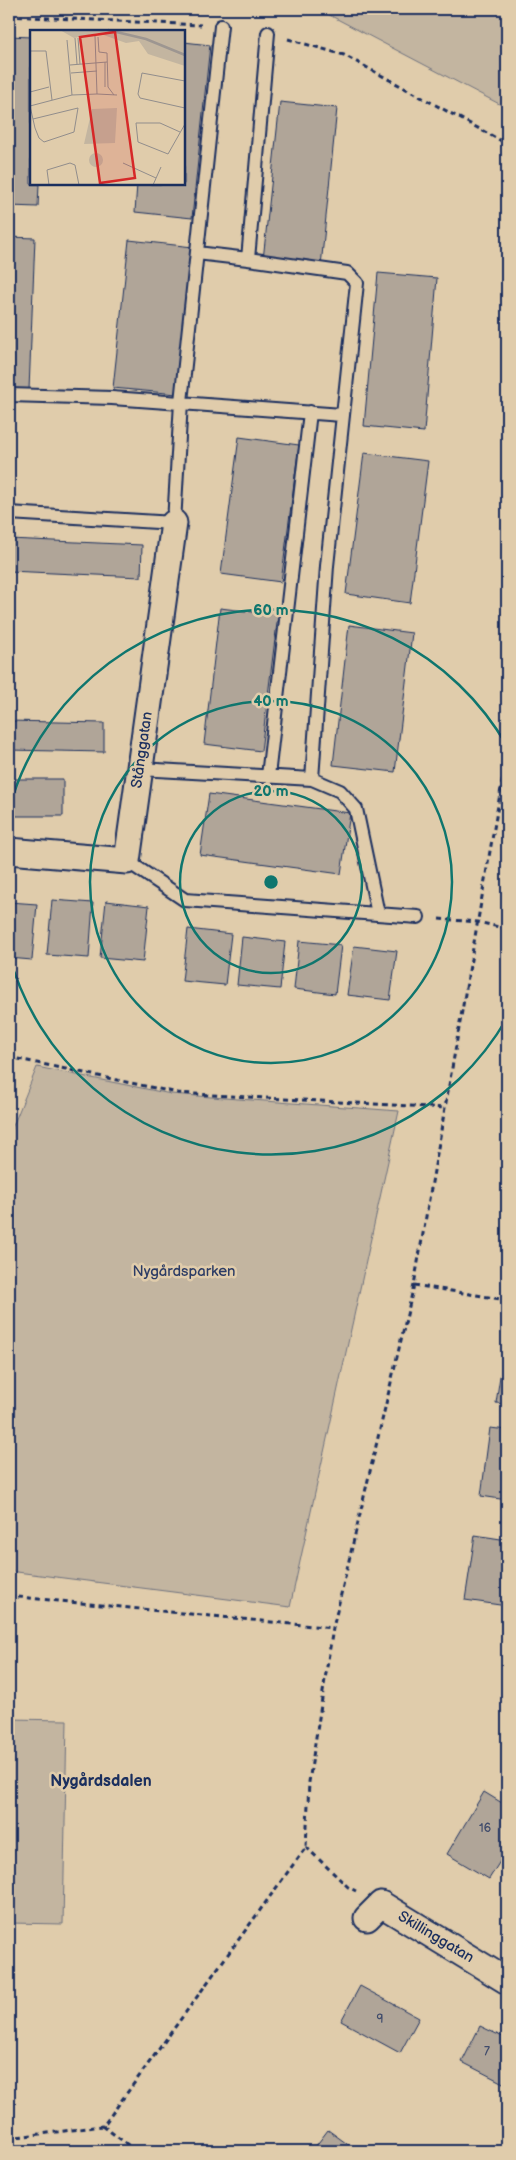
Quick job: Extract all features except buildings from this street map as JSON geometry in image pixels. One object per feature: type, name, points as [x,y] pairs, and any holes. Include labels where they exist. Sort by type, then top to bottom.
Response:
[{"type":"street","name":"Stånggatan","points":[[127,861],[174,523]]},
{"type":"street","points":[[9,851],[127,861]]},
{"type":"street","name":"Skillinggatan","points":[[374,1911],[507,1981]]},
{"type":"lane","points":[[9,513],[174,523],[181,402],[221,26]]},
{"type":"lane","points":[[248,259],[268,34]]},
{"type":"lane","points":[[196,253],[347,273],[357,283],[327,566],[312,779]]},
{"type":"lane","points":[[9,395],[181,402],[342,415]]},
{"type":"lane","points":[[268,776],[310,412]]},
{"type":"lane","points":[[140,769],[312,779],[340,791],[356,809],[378,914]]},
{"type":"lane","points":[[127,861],[185,900],[418,917]]},
{"type":"path","points":[[103,2126],[306,1847],[309,1782],[333,1628],[414,1285],[507,754]]},
{"type":"path","points":[[418,917],[478,922],[507,929]]},
{"type":"path","points":[[9,1057],[178,1093],[446,1108]]},
{"type":"path","points":[[414,1285],[507,1300]]},
{"type":"path","points":[[9,1596],[333,1628]]},
{"type":"path","points":[[306,1847],[374,1911]]},
{"type":"path","points":[[9,2138],[103,2126],[136,2151]]},
{"type":"shaded area","points":[[94,2144],[104,2151],[49,2151]]},
{"type":"green space","points":[[318,9],[507,9],[507,108]]},
{"type":"green space","name":"Nygårdsparken","points":[[37,1067],[171,1094],[399,1111],[290,1607],[9,1571],[9,1136]]},
{"type":"green space","points":[[9,1719],[67,1720],[63,1924],[9,1923]]},
{"type":"district","name":"Nygårdsdalen","points":[[101,1781]]}]
